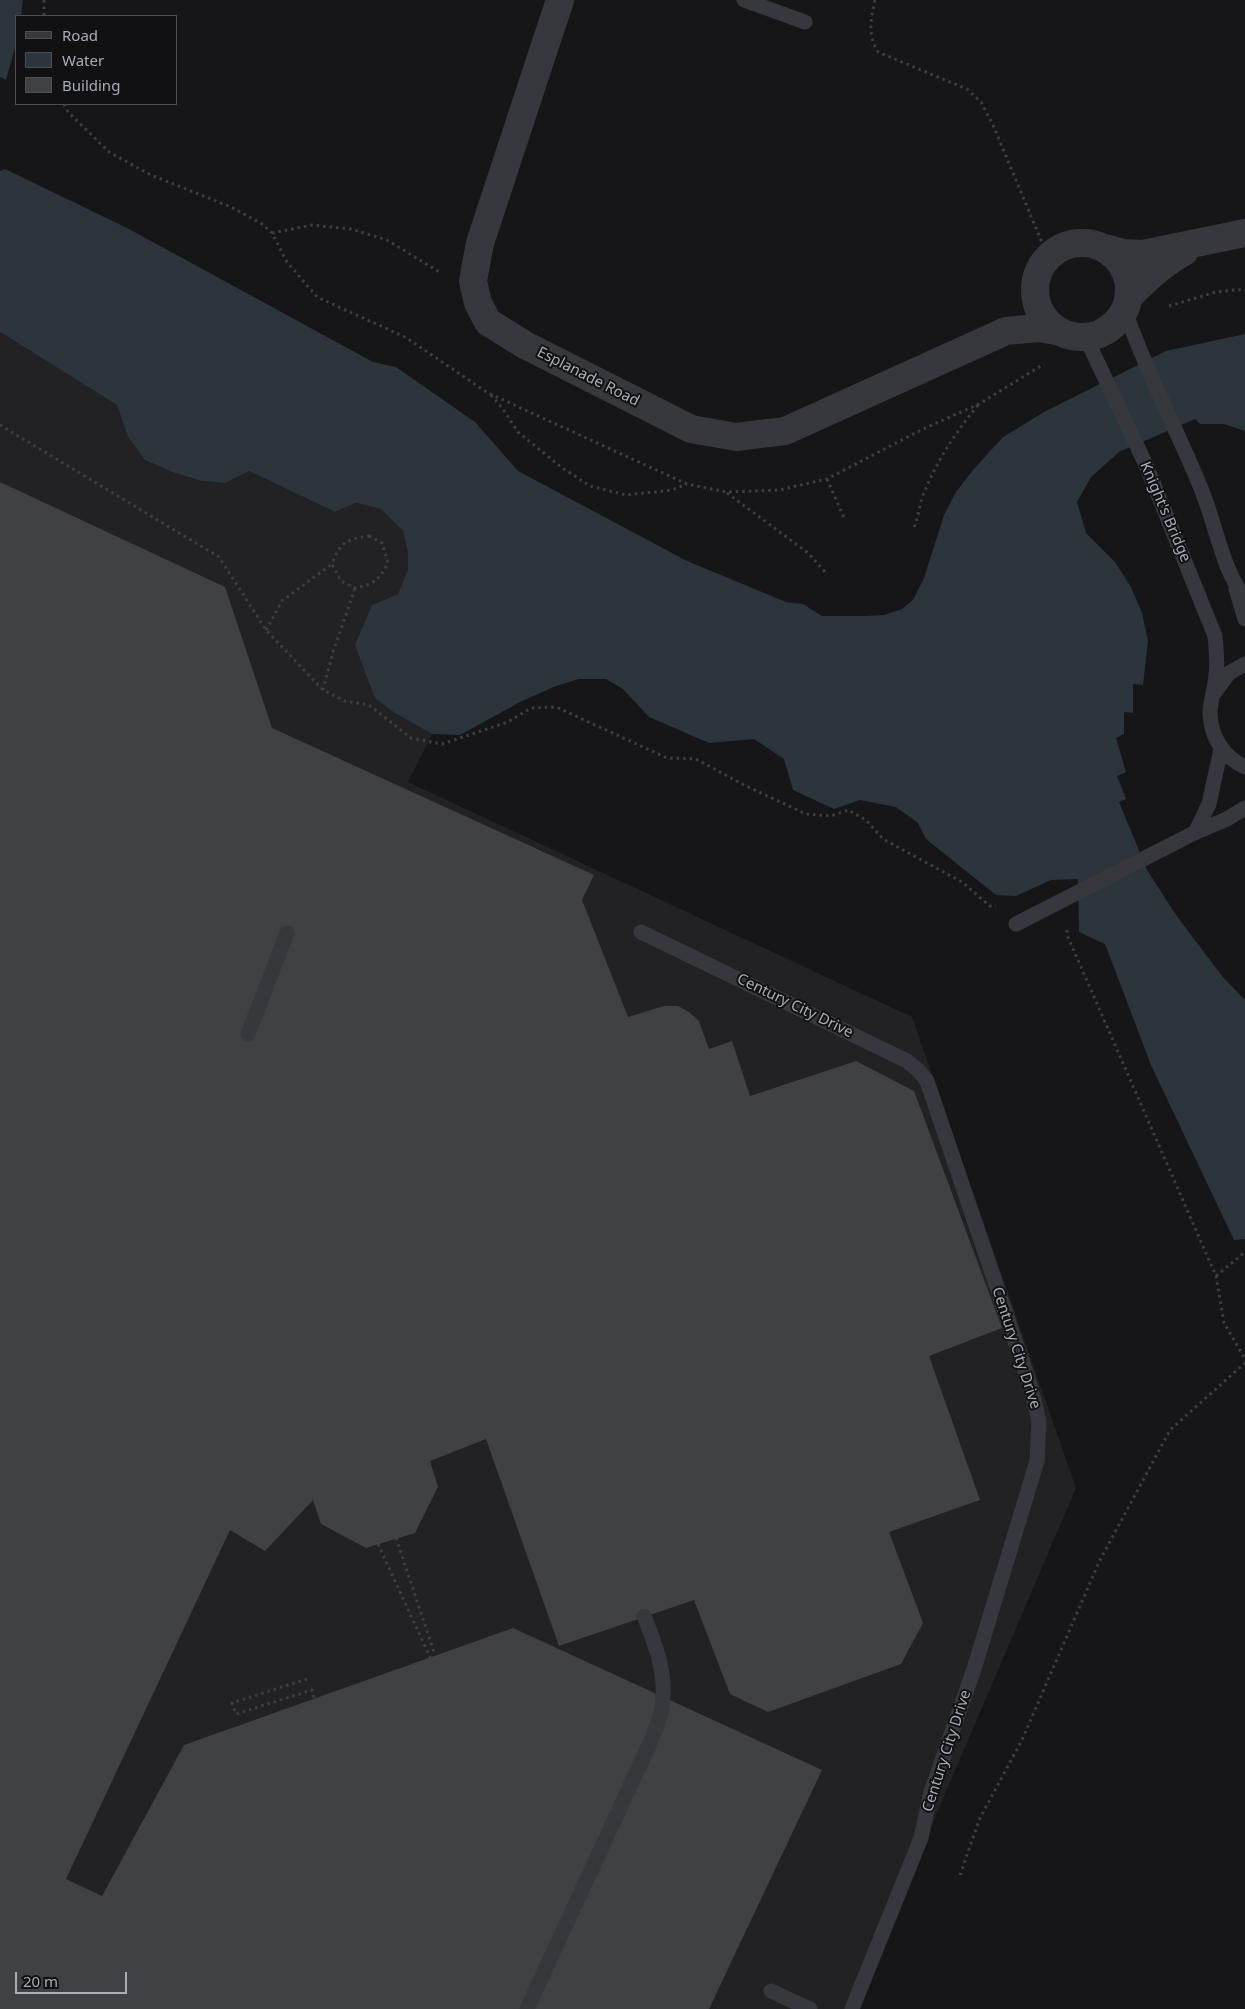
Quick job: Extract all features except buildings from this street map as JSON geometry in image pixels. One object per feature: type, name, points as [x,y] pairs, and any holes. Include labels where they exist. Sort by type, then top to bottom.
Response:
[{"type":"street","name":"Esplanade Road","points":[[560,0],[480,243],[473,281],[478,303],[488,322],[526,345],[691,428],[736,437],[784,430],[1006,331],[1038,328],[1056,331]]},
{"type":"street","points":[[1006,331],[1027,299],[1040,268],[1048,257],[1060,248],[1073,243],[1087,243],[1123,253],[1143,254],[1245,233]]},
{"type":"street","points":[[1035,281],[1034,296],[1046,321],[1056,331],[1088,342],[1109,328],[1128,311],[1154,271],[1167,261],[1199,244]]},
{"type":"street","points":[[1105,248],[1116,256],[1126,270],[1130,287],[1128,311]]},
{"type":"lane","points":[[744,0],[805,22]]},
{"type":"lane","points":[[1128,311],[1142,354],[1201,487],[1245,619]]},
{"type":"lane","name":"Knight's Bridge","points":[[1088,342],[1146,465],[1215,636],[1217,657],[1214,693],[1210,712],[1212,732],[1221,749],[1235,762],[1245,767]]},
{"type":"lane","points":[[1235,585],[1245,599]]},
{"type":"lane","name":"Knight's Bridge","points":[[1214,693],[1229,673],[1245,664]]},
{"type":"lane","points":[[1195,833],[1209,804],[1221,749]]},
{"type":"lane","points":[[1016,924],[1195,833],[1227,819],[1245,808]]},
{"type":"lane","name":"Century City Drive","points":[[641,932],[907,1061],[927,1081],[1031,1388],[1038,1422],[1037,1461],[974,1669],[930,1792],[921,1838],[852,2009]]},
{"type":"lane","points":[[248,1034],[287,933]]},
{"type":"lane","points":[[527,2009],[650,1743],[662,1708],[663,1674],[658,1651],[644,1616]]},
{"type":"lane","points":[[771,1991],[810,2009]]},
{"type":"path","points":[[44,0],[44,15]]},
{"type":"path","points":[[875,0],[870,34],[872,43],[878,52],[966,88],[980,102],[994,126],[1048,257]]},
{"type":"path","points":[[64,105],[68,112],[109,152],[151,175],[231,207],[262,224],[272,233],[287,262],[317,297],[405,337],[488,393],[687,484],[726,492],[779,490],[827,479],[921,430],[979,404],[1044,364],[1088,342]]},
{"type":"path","points":[[272,233],[312,224],[351,229],[387,240],[448,278],[473,281]]},
{"type":"path","points":[[1128,311],[1156,310],[1216,292],[1245,289]]},
{"type":"path","points":[[488,393],[503,409],[518,432],[561,467],[590,486],[626,496],[672,490],[687,484]]},
{"type":"path","points":[[914,526],[919,504],[942,454],[979,404]]},
{"type":"path","points":[[0,425],[219,557],[266,630],[323,690],[345,702],[368,705],[411,738],[442,744],[508,722],[531,708],[556,707],[667,758],[696,759],[744,785],[806,814],[831,816],[848,810],[866,820],[883,839],[962,882],[990,906],[998,906]]},
{"type":"path","points":[[827,479],[844,520]]},
{"type":"path","points":[[726,492],[808,553],[827,574]]},
{"type":"path","points":[[266,630],[282,601],[332,564],[337,549],[350,539],[369,536],[382,543],[388,563],[380,578],[367,586],[355,588],[341,581],[332,564]]},
{"type":"path","points":[[323,690],[333,652],[355,588]]},
{"type":"path","points":[[960,1875],[980,1818],[1022,1740],[1099,1562],[1170,1430],[1245,1361],[1224,1323],[1216,1276],[1067,935],[1068,898]]},
{"type":"path","points":[[1216,1276],[1245,1252]]},
{"type":"path","points":[[396,1538],[435,1655]]},
{"type":"path","points":[[378,1544],[443,1681]]},
{"type":"path","points":[[306,1679],[232,1703],[236,1714],[312,1690],[314,1698]]},
{"type":"shaded area","points":[[0,332],[117,405],[128,437],[145,460],[172,472],[202,481],[225,483],[249,471],[335,512],[356,503],[381,509],[403,531],[408,552],[408,569],[398,594],[372,605],[395,713],[432,734],[408,782],[912,1017],[1076,1488],[853,2009],[0,2009]]},
{"type":"water","points":[[0,0],[23,0],[21,15],[15,15],[15,48],[6,80],[0,77]]},
{"type":"water","points":[[5,169],[129,229],[373,362],[396,367],[475,422],[518,471],[687,561],[786,602],[803,604],[822,616],[884,615],[902,609],[913,600],[924,578],[944,515],[956,492],[1003,437],[1044,412],[1166,351],[1245,334],[1245,431],[1224,424],[1200,424],[1195,419],[1119,452],[1091,477],[1077,502],[1086,533],[1115,562],[1131,587],[1142,613],[1148,641],[1143,685],[1133,684],[1133,713],[1124,712],[1124,734],[1116,738],[1126,772],[1117,776],[1126,799],[1119,802],[1147,870],[1176,915],[1222,976],[1245,1000],[1245,1239],[1234,1240],[1151,1065],[1105,944],[1079,932],[1078,879],[1051,880],[1016,896],[996,895],[926,839],[918,823],[896,807],[860,800],[834,809],[793,790],[784,759],[754,739],[709,743],[649,717],[623,689],[606,679],[579,679],[556,686],[520,702],[460,735],[432,734],[395,713],[375,698],[355,645],[372,605],[398,594],[408,569],[408,552],[403,531],[381,509],[356,503],[335,512],[249,471],[225,483],[202,481],[172,472],[145,460],[128,437],[117,405],[0,332],[0,171]]}]
